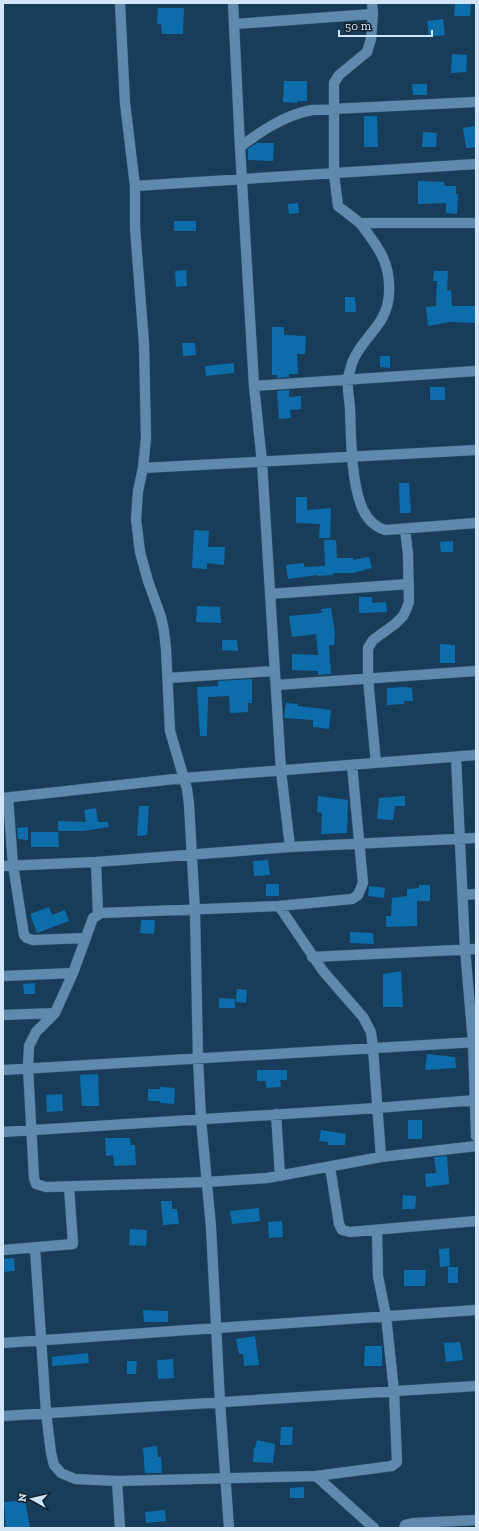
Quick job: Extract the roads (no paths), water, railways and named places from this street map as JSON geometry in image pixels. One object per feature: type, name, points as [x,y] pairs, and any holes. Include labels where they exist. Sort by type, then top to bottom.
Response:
[{"type":"street","points":[[120,3],[126,103],[135,186],[135,228],[144,344],[146,438],[138,491],[136,519],[140,552],[164,631],[168,678],[170,732],[187,789],[189,804],[195,911],[198,1058],[201,1119],[211,1227],[220,1403],[229,1528]]},
{"type":"street","points":[[233,3],[254,386],[262,462],[281,771],[290,846]]},
{"type":"street","points":[[372,3],[373,14],[368,52],[339,75],[334,83],[334,174],[338,206],[360,223],[384,258],[389,275],[389,294],[386,310],[379,325],[352,362],[348,379],[352,458],[358,494],[361,506],[368,519],[377,528],[385,530],[476,523]]},
{"type":"street","points":[[235,24],[373,14]]},
{"type":"street","points":[[240,147],[272,126],[298,112],[312,110],[476,102]]},
{"type":"street","points":[[135,186],[476,164]]},
{"type":"street","points":[[360,223],[476,223]]},
{"type":"street","points":[[254,386],[476,371]]},
{"type":"street","points":[[142,468],[352,458],[476,450]]},
{"type":"street","points":[[376,763],[368,679],[368,648],[373,640],[403,616],[409,602],[408,554],[404,529]]},
{"type":"street","points":[[270,594],[408,584]]},
{"type":"street","points":[[168,678],[274,671]]},
{"type":"street","points":[[276,685],[476,671]]},
{"type":"street","points":[[86,938],[33,940],[24,935],[8,866],[5,798],[184,778],[476,755]]},
{"type":"street","points":[[456,756],[465,949],[474,1042],[476,1136]]},
{"type":"street","points":[[352,765],[363,883],[358,895],[352,899],[345,901],[195,911],[98,914],[93,918],[73,973],[55,1012],[36,1032],[29,1046],[28,1068],[33,1171],[36,1184],[46,1187],[69,1187],[206,1182],[280,1176],[381,1157],[476,1146]]},
{"type":"street","points":[[8,866],[96,862],[290,846],[460,840],[476,838]]},
{"type":"street","points":[[96,862],[98,914]]},
{"type":"street","points":[[463,895],[476,894]]},
{"type":"street","points":[[279,906],[322,971],[363,1016],[371,1032],[381,1157]]},
{"type":"street","points":[[312,957],[476,949]]},
{"type":"street","points":[[3,976],[73,973]]},
{"type":"street","points":[[3,1015],[55,1012]]},
{"type":"street","points":[[3,1070],[474,1042]]},
{"type":"street","points":[[3,1132],[475,1101]]},
{"type":"street","points":[[276,1114],[280,1176]]},
{"type":"street","points":[[330,1167],[339,1224],[342,1230],[350,1232],[476,1221]]},
{"type":"street","points":[[3,1250],[73,1244],[69,1187]]},
{"type":"street","points":[[35,1248],[50,1453],[54,1465],[61,1473],[75,1479],[117,1480],[316,1476],[395,1465],[397,1458],[394,1391],[386,1316],[378,1276],[377,1230]]},
{"type":"street","points":[[3,1343],[476,1310]]},
{"type":"street","points":[[3,1416],[46,1412],[220,1403],[476,1386]]},
{"type":"street","points":[[316,1476],[374,1528]]},
{"type":"street","points":[[115,1528],[119,1523],[117,1480]]},
{"type":"street","points":[[404,1528],[405,1525],[414,1523],[476,1520]]}]
